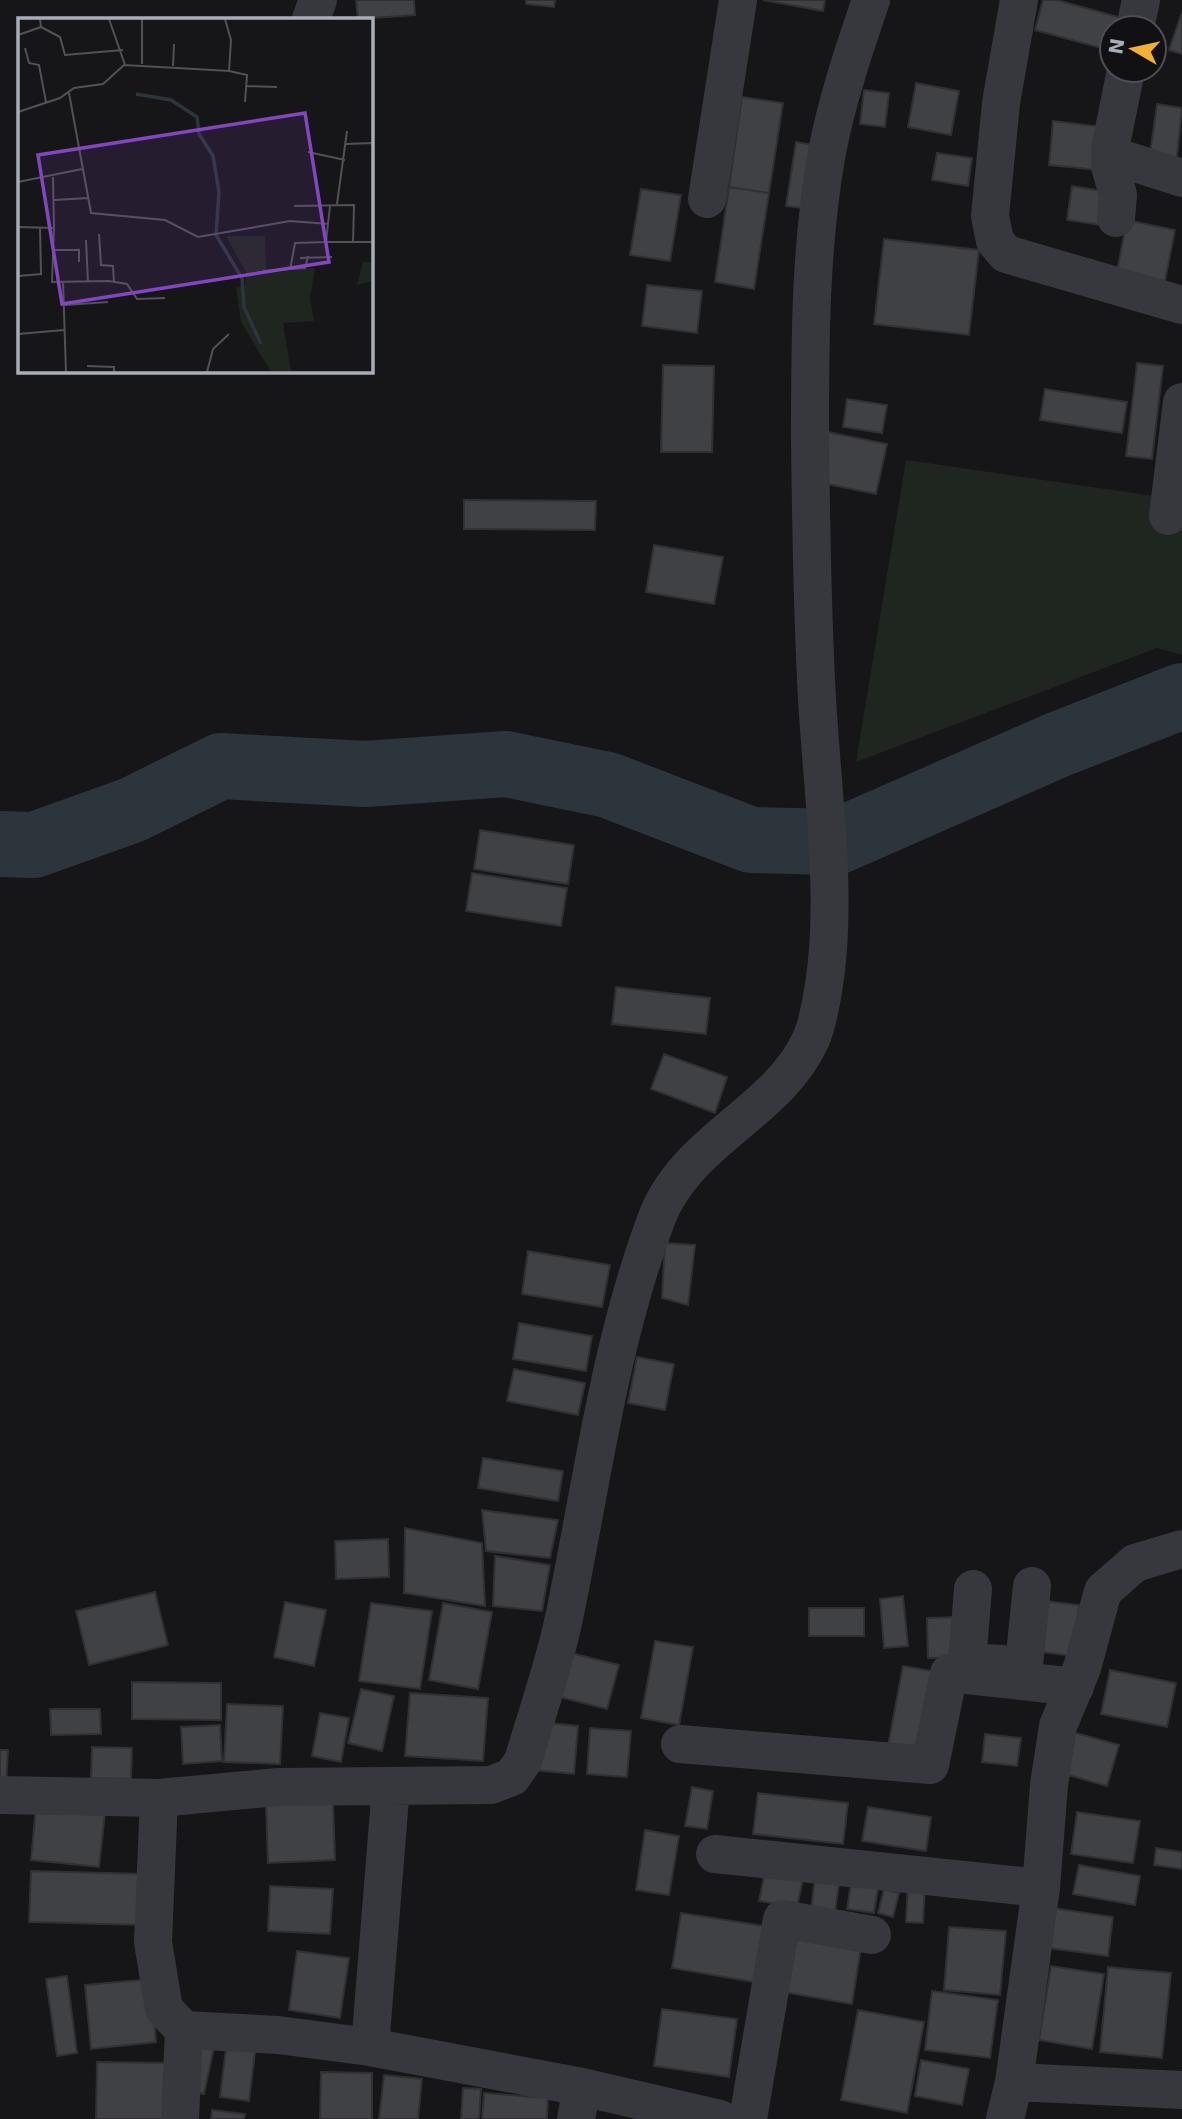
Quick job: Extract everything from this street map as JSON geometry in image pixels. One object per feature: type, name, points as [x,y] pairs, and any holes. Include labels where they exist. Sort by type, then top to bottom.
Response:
[{"type":"street","points":[[311,18],[318,0]]},
{"type":"street","points":[[708,200],[738,0]]},
{"type":"street","points":[[0,1795],[159,1798],[278,1787],[491,1785],[512,1777],[523,1760],[563,1623],[609,1376],[656,1218],[672,1186],[705,1149],[782,1083],[813,1036],[824,984],[830,890],[822,804],[810,562],[810,363],[815,248],[828,147],[848,65],[871,0]]},
{"type":"street","points":[[1019,0],[1001,103],[990,216],[995,241],[1006,254],[1182,306]]},
{"type":"street","points":[[1116,218],[1118,195],[1110,155],[1123,84]]},
{"type":"street","points":[[1110,155],[1182,178]]},
{"type":"street","points":[[1168,516],[1182,402]]},
{"type":"street","points":[[1005,2119],[1014,2082],[1041,1888],[1049,1785],[1058,1726],[1079,1677],[1103,1591],[1135,1563],[1182,1549]]},
{"type":"street","points":[[1024,1665],[1032,1586]]},
{"type":"street","points":[[973,1589],[967,1662],[1024,1665],[1079,1677]]},
{"type":"street","points":[[680,1744],[930,1765],[949,1673],[1079,1677]]},
{"type":"street","points":[[370,2047],[391,1786]]},
{"type":"street","points":[[159,1798],[153,1942],[164,2009],[184,2030],[278,2035],[370,2047],[579,2103],[720,2119]]},
{"type":"street","points":[[715,1854],[1041,1888]]},
{"type":"street","points":[[748,2119],[782,1919],[872,1935]]},
{"type":"street","points":[[180,2119],[184,2030]]},
{"type":"street","points":[[1014,2082],[1182,2090]]},
{"type":"shaded area","points":[[906,460],[1182,500],[1182,655],[1157,648],[856,762]]},
{"type":"building","points":[[356,0],[414,0],[415,15],[358,18]]},
{"type":"building","points":[[526,0],[555,0],[554,7],[526,4]]},
{"type":"building","points":[[763,0],[825,0],[823,11]]},
{"type":"building","points":[[1043,0],[1057,0],[1107,14],[1098,14],[1098,47],[1035,30]]},
{"type":"building","points":[[1182,12],[1182,54],[1169,50]]},
{"type":"building","points":[[916,83],[959,91],[951,135],[908,127]]},
{"type":"building","points":[[864,90],[889,93],[885,127],[860,124]]},
{"type":"building","points":[[742,97],[783,103],[769,193],[729,187]]},
{"type":"building","points":[[1157,104],[1182,108],[1176,165],[1149,161]]},
{"type":"building","points":[[1053,121],[1103,127],[1098,170],[1049,165]]},
{"type":"building","points":[[796,142],[819,146],[809,209],[786,206]]},
{"type":"building","points":[[937,153],[972,158],[968,186],[932,180]]},
{"type":"building","points":[[1072,186],[1114,193],[1108,226],[1067,220]]},
{"type":"building","points":[[729,187],[769,193],[754,289],[715,282]]},
{"type":"building","points":[[641,189],[681,195],[670,261],[630,255]]},
{"type":"building","points":[[1127,220],[1175,230],[1165,281],[1117,271]]},
{"type":"building","points":[[884,239],[979,250],[969,335],[874,324]]},
{"type":"building","points":[[647,285],[702,291],[697,333],[642,326]]},
{"type":"building","points":[[1137,363],[1163,366],[1152,459],[1126,456]]},
{"type":"building","points":[[663,365],[714,366],[712,452],[661,452]]},
{"type":"building","points":[[1045,389],[1127,402],[1122,433],[1040,420]]},
{"type":"building","points":[[847,399],[887,405],[882,433],[843,427]]},
{"type":"building","points":[[823,431],[887,444],[876,494],[813,481]]},
{"type":"building","points":[[464,500],[596,501],[595,530],[464,529]]},
{"type":"building","points":[[654,545],[723,557],[714,604],[646,592]]},
{"type":"building","points":[[480,830],[574,845],[568,884],[474,869]]},
{"type":"building","points":[[472,873],[567,888],[561,926],[466,911]]},
{"type":"building","points":[[616,987],[710,998],[706,1034],[612,1024]]},
{"type":"building","points":[[664,1054],[727,1077],[715,1113],[651,1089]]},
{"type":"building","points":[[665,1243],[695,1245],[688,1305],[662,1298]]},
{"type":"building","points":[[528,1251],[610,1265],[602,1307],[522,1294]]},
{"type":"building","points":[[519,1323],[592,1336],[586,1371],[513,1359]]},
{"type":"building","points":[[637,1357],[674,1364],[665,1410],[628,1403]]},
{"type":"building","points":[[514,1369],[585,1383],[578,1415],[507,1401]]},
{"type":"building","points":[[483,1458],[563,1471],[558,1501],[478,1488]]},
{"type":"building","points":[[482,1510],[558,1520],[550,1558],[486,1551]]},
{"type":"building","points":[[405,1528],[482,1543],[485,1606],[404,1593]]},
{"type":"building","points":[[388,1539],[389,1577],[336,1579],[335,1541]]},
{"type":"building","points":[[495,1556],[550,1565],[542,1611],[493,1606]]},
{"type":"building","points":[[155,1592],[168,1645],[89,1665],[76,1611]]},
{"type":"building","points":[[903,1596],[908,1646],[884,1648],[880,1599]]},
{"type":"building","points":[[1038,1600],[1079,1605],[1073,1656],[1032,1651]]},
{"type":"building","points":[[285,1602],[326,1610],[314,1666],[274,1657]]},
{"type":"building","points":[[371,1603],[432,1611],[420,1689],[359,1681]]},
{"type":"building","points":[[443,1603],[492,1612],[478,1689],[429,1680]]},
{"type":"building","points":[[809,1608],[864,1608],[864,1636],[809,1636]]},
{"type":"building","points":[[961,1617],[962,1657],[928,1658],[927,1618]]},
{"type":"building","points":[[655,1641],[693,1647],[679,1725],[641,1718]]},
{"type":"building","points":[[567,1652],[619,1665],[607,1709],[556,1696]]},
{"type":"building","points":[[903,1666],[937,1672],[919,1749],[887,1751]]},
{"type":"building","points":[[1110,1670],[1176,1683],[1167,1727],[1101,1714]]},
{"type":"building","points":[[132,1682],[221,1683],[221,1720],[132,1719]]},
{"type":"building","points":[[361,1689],[394,1696],[382,1751],[348,1743]]},
{"type":"building","points":[[410,1693],[488,1698],[483,1761],[405,1756]]},
{"type":"building","points":[[227,1704],[283,1706],[280,1764],[224,1762]]},
{"type":"building","points":[[50,1709],[100,1709],[101,1734],[51,1735]]},
{"type":"building","points":[[320,1713],[349,1718],[341,1762],[312,1756]]},
{"type":"building","points":[[539,1722],[578,1726],[574,1774],[533,1770]]},
{"type":"building","points":[[220,1725],[222,1761],[183,1764],[181,1727]]},
{"type":"building","points":[[590,1728],[631,1731],[627,1777],[587,1774]]},
{"type":"building","points":[[1072,1732],[1119,1745],[1107,1786],[1061,1773]]},
{"type":"building","points":[[985,1734],[1021,1738],[1017,1766],[982,1762]]},
{"type":"building","points":[[92,1747],[132,1748],[131,1779],[91,1778]]},
{"type":"building","points":[[0,1750],[8,1750],[6,1784],[0,1784]]},
{"type":"building","points":[[692,1787],[713,1791],[707,1829],[685,1826]]},
{"type":"building","points":[[758,1793],[848,1803],[843,1844],[753,1834]]},
{"type":"building","points":[[333,1802],[335,1860],[268,1863],[266,1805]]},
{"type":"building","points":[[36,1806],[105,1813],[99,1867],[31,1860]]},
{"type":"building","points":[[868,1807],[931,1817],[926,1851],[862,1841]]},
{"type":"building","points":[[1077,1812],[1140,1821],[1133,1863],[1071,1854]]},
{"type":"building","points":[[645,1830],[679,1836],[669,1895],[636,1890]]},
{"type":"building","points":[[1156,1848],[1182,1852],[1182,1869],[1154,1865]]},
{"type":"building","points":[[1079,1865],[1140,1876],[1135,1905],[1073,1894]]},
{"type":"building","points":[[816,1870],[840,1874],[835,1913],[811,1910]]},
{"type":"building","points":[[31,1871],[146,1874],[144,1925],[29,1922]]},
{"type":"building","points":[[765,1872],[803,1879],[797,1907],[759,1901]]},
{"type":"building","points":[[852,1878],[879,1882],[874,1913],[847,1909]]},
{"type":"building","points":[[908,1884],[925,1885],[923,1923],[906,1922]]},
{"type":"building","points":[[270,1886],[333,1889],[330,1934],[268,1931]]},
{"type":"building","points":[[884,1889],[899,1893],[893,1917],[878,1913]]},
{"type":"building","points":[[1046,1907],[1113,1917],[1108,1956],[1041,1947]]},
{"type":"building","points":[[681,1913],[764,1926],[754,1982],[672,1968]]},
{"type":"building","points":[[949,1927],[1006,1931],[1000,1995],[944,1990]]},
{"type":"building","points":[[787,1935],[861,1947],[852,2004],[778,1991]]},
{"type":"building","points":[[297,1951],[349,1958],[340,2018],[289,2010]]},
{"type":"building","points":[[1051,1966],[1104,1974],[1092,2049],[1039,2040]]},
{"type":"building","points":[[1108,1967],[1171,1973],[1162,2058],[1100,2052]]},
{"type":"building","points":[[67,1976],[77,2053],[57,2056],[46,1979]]},
{"type":"building","points":[[151,1979],[156,2042],[91,2049],[85,1985]]},
{"type":"building","points":[[932,1991],[998,2000],[990,2058],[925,2050]]},
{"type":"building","points":[[662,2009],[737,2019],[729,2077],[654,2066]]},
{"type":"building","points":[[858,2010],[924,2022],[907,2113],[841,2100]]},
{"type":"building","points":[[196,2035],[216,2038],[204,2094],[185,2090]]},
{"type":"building","points":[[227,2040],[256,2044],[249,2101],[220,2097]]},
{"type":"building","points":[[921,2060],[969,2069],[962,2105],[915,2096]]},
{"type":"building","points":[[97,2062],[176,2063],[175,2119],[96,2119]]},
{"type":"building","points":[[321,2072],[372,2073],[372,2119],[320,2119]]},
{"type":"building","points":[[384,2075],[422,2079],[418,2119],[379,2119]]},
{"type":"building","points":[[463,2088],[481,2089],[479,2119],[461,2119]]},
{"type":"building","points":[[484,2093],[548,2098],[547,2119],[482,2119]]},
{"type":"building","points":[[212,2110],[245,2114],[244,2119],[211,2119]]},
{"type":"waterway","points":[[0,844],[34,845],[132,810],[221,766],[365,774],[506,764],[608,785],[751,840],[836,842],[1057,745],[1182,696]]}]
